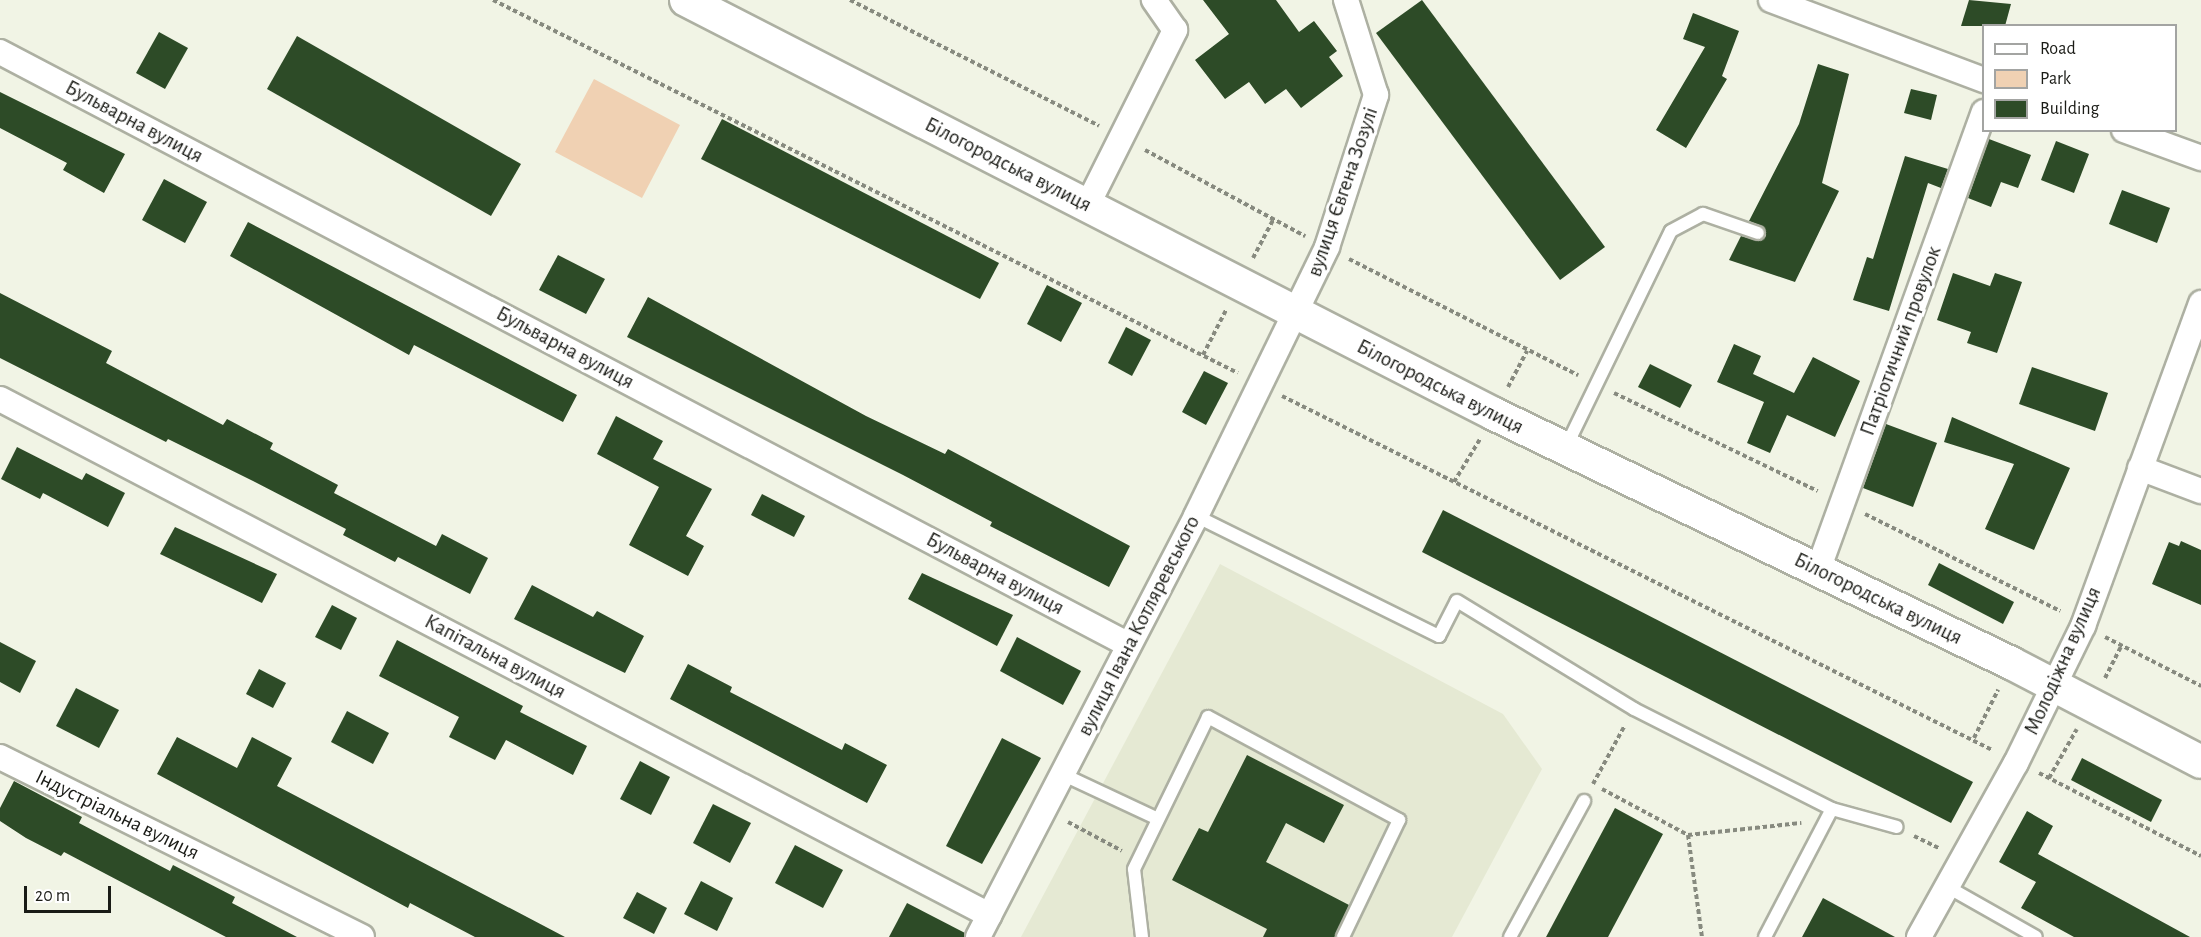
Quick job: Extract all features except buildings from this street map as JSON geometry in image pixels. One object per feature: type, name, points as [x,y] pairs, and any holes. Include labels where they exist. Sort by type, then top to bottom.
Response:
[{"type":"street","name":"Білогородська вулиця","points":[[686,0],[1565,450],[2053,685],[2201,762]]},
{"type":"street","points":[[1088,206],[1120,136],[1174,30],[1154,0]]},
{"type":"street","name":"вулиця Євгена Зозулі","points":[[1297,313],[1327,248],[1376,95],[1346,0]]},
{"type":"street","points":[[1771,0],[1982,80]]},
{"type":"street","name":"Бульварна вулиця","points":[[0,52],[1129,645]]},
{"type":"street","name":"Патріотичний провулок","points":[[1818,570],[1982,115]]},
{"type":"street","points":[[2130,132],[2201,158]]},
{"type":"street","name":"Молодіжна вулиця","points":[[1919,937],[2016,763],[2083,626],[2201,303]]},
{"type":"street","name":"вулиця Івана Котляревського","points":[[978,937],[1196,516],[1297,313]]},
{"type":"street","name":"Капітальна вулиця","points":[[0,399],[989,915]]},
{"type":"street","points":[[2140,468],[2201,490]]},
{"type":"street","name":"Індустріальна вулиця","points":[[0,757],[362,937]]},
{"type":"lane","points":[[1565,450],[1671,231],[1703,214],[1758,233]]},
{"type":"lane","points":[[1196,516],[1439,636],[1456,601],[1634,709],[1829,814],[1897,827]]},
{"type":"lane","points":[[1142,937],[1134,869],[1156,818],[1208,717],[1399,820],[1343,937]]},
{"type":"lane","points":[[1062,774],[1156,818]]},
{"type":"lane","points":[[1510,937],[1584,801]]},
{"type":"lane","points":[[1765,937],[1829,814]]},
{"type":"lane","points":[[1946,886],[2036,937]]},
{"type":"path","points":[[493,0],[1261,385],[1974,738],[2016,763],[2201,856]]},
{"type":"path","points":[[850,0],[1120,136],[1327,248],[1598,385],[1844,503],[2201,686]]},
{"type":"path","points":[[1584,801],[1634,709]]},
{"type":"path","points":[[1593,784],[1688,835],[1744,832],[1829,814]]},
{"type":"path","points":[[1063,820],[1138,860]]},
{"type":"path","points":[[1897,827],[1946,851]]},
{"type":"path","points":[[1688,835],[1702,937]]},
{"type":"shaded area","points":[[1220,564],[1503,714],[1542,769],[1452,937],[1021,937]]},
{"type":"green space","points":[[594,79],[680,125],[642,198],[555,152]]}]
